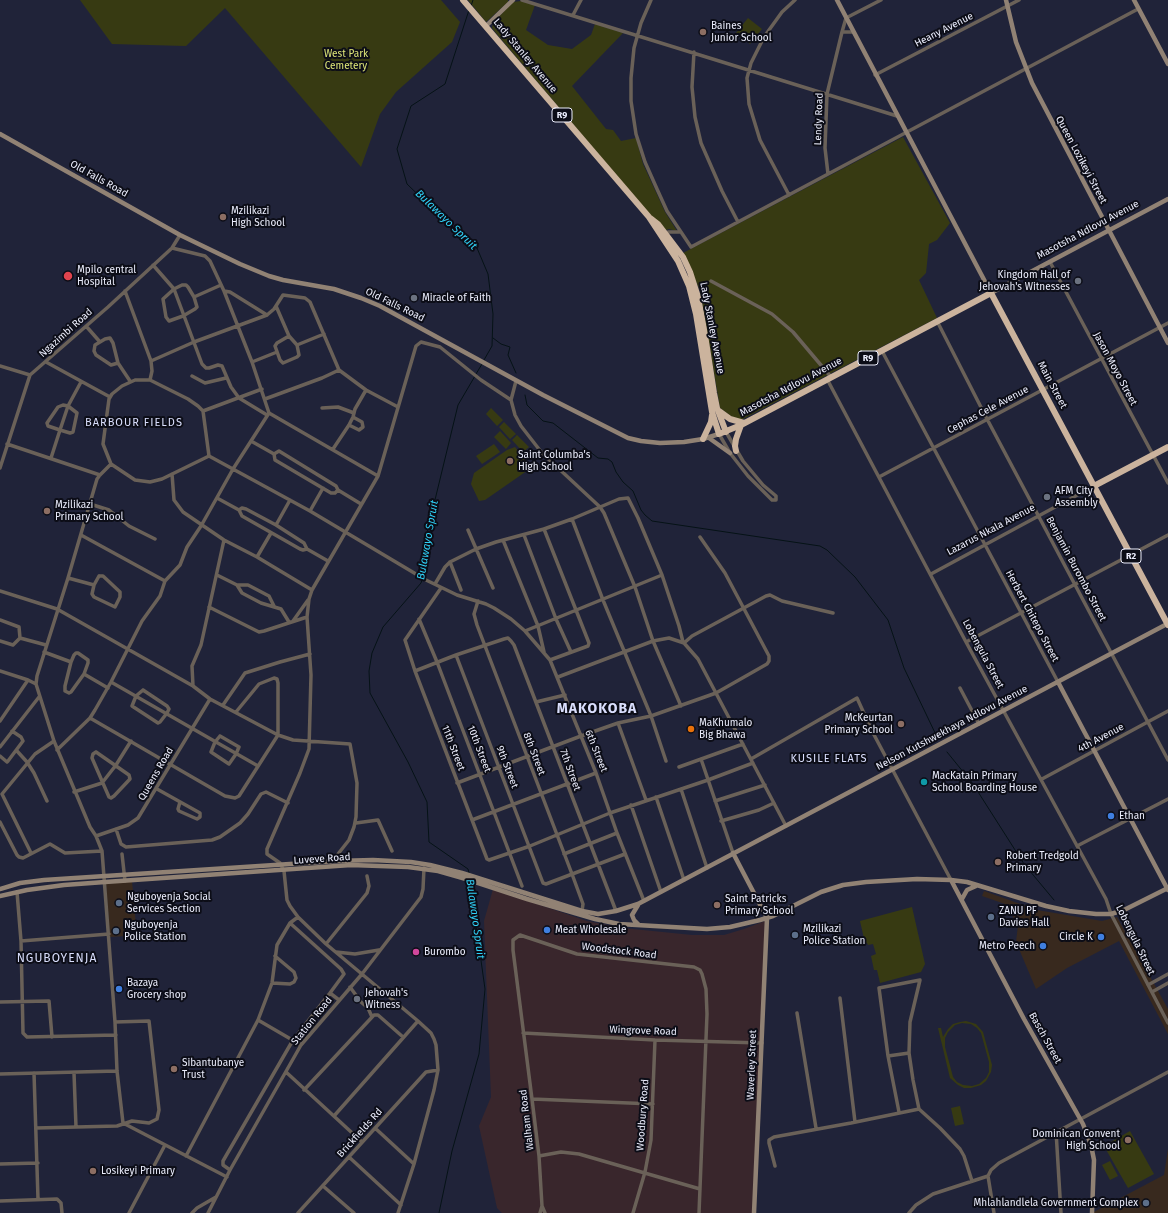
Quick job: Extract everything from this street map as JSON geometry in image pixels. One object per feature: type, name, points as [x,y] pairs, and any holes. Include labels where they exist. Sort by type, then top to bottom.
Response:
[{"type":"highway","name":"Lady Stanley Avenue","points":[[464,2],[649,217],[658,224],[663,235],[683,257],[695,286],[704,328],[719,434]]},
{"type":"highway","name":"Masotsha Ndlovu Avenue","points":[[719,434],[742,424],[882,351],[991,292]]},
{"type":"highway","name":"Main Street","points":[[991,292],[1087,472],[1096,485]]},
{"type":"highway","name":"Lady Stanley Avenue","points":[[715,410],[726,432]]},
{"type":"highway","points":[[706,438],[715,410],[742,424],[733,452]]},
{"type":"highway","name":"Lazarus Nkala Avenue","points":[[1096,485],[1168,447]]},
{"type":"highway","name":"R2","points":[[1096,485],[1168,623]]},
{"type":"street","points":[[486,26],[513,0]]},
{"type":"street","points":[[522,0],[897,116]]},
{"type":"street","points":[[573,15],[581,0]]},
{"type":"street","points":[[651,0],[637,36],[631,78],[631,101],[636,134],[645,162],[667,211],[691,247],[1026,70],[1138,9]]},
{"type":"street","points":[[789,195],[763,147],[753,120],[748,93],[749,70],[756,50],[782,12],[795,0]]},
{"type":"street","points":[[837,0],[875,75],[991,292]]},
{"type":"street","points":[[846,18],[881,0]]},
{"type":"street","name":"Queen Lozikeyi Street","points":[[1006,0],[1016,42],[1026,70],[1049,118],[1168,343]]},
{"type":"street","name":"Heany Avenue","points":[[875,75],[1019,0]]},
{"type":"street","points":[[1134,0],[1168,64]]},
{"type":"street","name":"Lendy Road","points":[[828,174],[825,148],[826,94],[846,18]]},
{"type":"street","points":[[842,32],[853,32]]},
{"type":"street","points":[[694,52],[692,87],[695,117],[701,143],[722,191],[738,222]]},
{"type":"street","name":"Old Falls Road","points":[[0,134],[180,235],[253,270],[283,280],[334,290],[380,306],[516,381],[628,438],[660,443],[684,442],[719,434]]},
{"type":"street","name":"Masotsha Ndlovu Avenue","points":[[991,292],[1168,200]]},
{"type":"street","points":[[663,235],[668,232],[681,232]]},
{"type":"street","name":"Ngazimbi Road","points":[[30,375],[172,248],[180,235]]},
{"type":"street","points":[[57,750],[90,718],[108,688],[142,621],[160,596],[165,581],[178,567],[187,546],[201,526],[233,469],[268,414],[262,389],[238,326],[224,291],[207,258],[172,248]]},
{"type":"street","name":"Jason Moyo Street","points":[[1050,262],[1168,483]]},
{"type":"street","points":[[153,265],[174,290],[200,361],[204,366],[209,368],[220,365],[224,367],[226,378],[239,398],[378,476]]},
{"type":"street","name":"Lobengula Street","points":[[710,281],[772,314],[794,332],[829,378],[879,477],[966,642],[1042,779],[1106,899],[1111,914],[1168,1023]]},
{"type":"street","points":[[182,285],[186,285],[194,297],[197,305],[196,308],[171,321],[166,317],[163,299],[174,290],[182,285]]},
{"type":"street","points":[[194,297],[221,285]]},
{"type":"street","points":[[125,291],[152,361],[150,380]]},
{"type":"street","points":[[224,291],[230,292],[267,315]]},
{"type":"street","points":[[152,361],[194,342],[267,315],[276,306],[283,295],[307,299],[310,302],[339,370],[366,390],[398,407]]},
{"type":"street","points":[[276,306],[289,336],[297,345],[299,356],[284,363],[280,360],[276,345],[289,336]]},
{"type":"street","name":"Benjamin Burombo Street","points":[[937,321],[1038,516],[1168,760]]},
{"type":"street","name":"Cephas Cele Avenue","points":[[879,477],[1168,323]]},
{"type":"street","points":[[86,326],[100,342]]},
{"type":"street","points":[[297,345],[324,334]]},
{"type":"street","points":[[118,363],[111,364],[96,355],[94,348],[100,342],[108,338],[111,340],[118,363],[130,381]]},
{"type":"street","points":[[398,1213],[414,1164],[434,1090],[438,1070],[434,1038],[431,1033],[418,1021],[326,944],[298,916],[287,900],[284,871],[281,865],[267,854],[267,849],[288,803],[306,757],[310,741],[311,675],[307,617],[309,599],[312,590],[328,561],[378,476],[415,348],[419,343],[431,344],[440,347],[481,380],[511,400]]},
{"type":"street","name":"Herbert Chitepo Street","points":[[882,351],[1168,889]]},
{"type":"street","points":[[252,362],[277,352]]},
{"type":"street","points":[[46,362],[110,397]]},
{"type":"street","points":[[0,366],[30,375],[0,468]]},
{"type":"street","points":[[265,399],[322,378],[339,370]]},
{"type":"street","points":[[192,376],[205,383],[226,378]]},
{"type":"street","points":[[150,380],[188,399],[203,411],[209,456],[156,481],[144,482],[135,480],[111,464],[103,444],[108,403],[110,397],[115,391],[130,381],[150,380]]},
{"type":"street","points":[[516,381],[511,400],[517,420],[534,445],[600,507],[635,587],[653,641],[681,706]]},
{"type":"street","points":[[51,458],[68,406],[81,382]]},
{"type":"street","points":[[203,411],[262,389]]},
{"type":"street","points":[[333,450],[350,425],[356,406],[366,390]]},
{"type":"street","points":[[63,405],[68,406],[77,413],[73,431],[70,433],[60,430],[46,424],[58,407],[63,405]]},
{"type":"street","points":[[322,408],[338,407],[354,415],[362,422],[363,427],[359,430],[350,425]]},
{"type":"street","points":[[719,434],[733,452],[763,485],[776,496],[776,500],[771,499],[759,489],[738,465],[733,452],[726,432]]},
{"type":"street","points":[[706,438],[733,452]]},
{"type":"street","points":[[251,441],[274,454]]},
{"type":"street","points":[[7,444],[100,474]]},
{"type":"street","points":[[274,454],[279,451],[362,504]]},
{"type":"street","points":[[274,454],[275,460],[333,494],[338,490]]},
{"type":"street","name":"6th Street","points":[[209,456],[310,511],[426,580],[457,595],[478,601],[503,613],[525,631],[550,660],[558,677],[644,901]]},
{"type":"street","points":[[111,464],[100,474],[46,645],[36,684],[57,750],[74,792],[102,851],[116,1035],[117,1071],[123,1123]]},
{"type":"street","points":[[172,474],[176,505],[182,512],[224,540],[257,557],[312,590]]},
{"type":"street","name":"Lazarus Nkala Avenue","points":[[930,574],[1096,485]]},
{"type":"street","points":[[310,511],[323,488]]},
{"type":"street","points":[[217,498],[238,510],[242,516],[300,550],[307,549]]},
{"type":"street","points":[[435,584],[445,567],[450,562],[476,549],[544,529],[619,499],[626,498],[629,499],[638,518],[662,575],[684,643]]},
{"type":"street","points":[[276,525],[290,500]]},
{"type":"street","points":[[90,504],[109,510],[129,526],[155,539]]},
{"type":"street","points":[[238,510],[242,508],[246,509],[276,525],[304,543],[307,549],[328,561]]},
{"type":"street","points":[[572,519],[603,600],[651,716],[666,761]]},
{"type":"street","points":[[544,529],[589,643],[588,646],[550,660]]},
{"type":"street","points":[[468,530],[492,588]]},
{"type":"street","points":[[257,557],[271,533]]},
{"type":"street","points":[[81,535],[165,581]]},
{"type":"street","points":[[524,535],[556,619],[571,652]]},
{"type":"street","points":[[966,642],[1168,535]]},
{"type":"street","points":[[457,783],[618,723],[651,716],[716,694],[767,664],[769,661],[769,656],[725,573],[700,537]]},
{"type":"street","points":[[193,686],[192,666],[201,645],[224,540]]},
{"type":"street","points":[[503,540],[538,626],[544,652]]},
{"type":"street","points":[[450,562],[461,590]]},
{"type":"street","points":[[217,575],[237,585],[242,593],[262,603],[282,610],[291,622]]},
{"type":"street","points":[[525,631],[662,575]]},
{"type":"street","points":[[103,576],[120,592],[117,606],[113,608],[94,597],[92,594],[94,585],[98,577],[103,576]]},
{"type":"street","points":[[68,578],[94,585]]},
{"type":"street","points":[[237,585],[248,584],[269,596],[274,606]]},
{"type":"street","points":[[419,619],[441,588]]},
{"type":"street","points":[[0,591],[57,609],[193,686],[210,699],[278,736],[293,740],[350,744],[357,783],[356,823],[349,840],[338,854],[336,861]]},
{"type":"street","points":[[684,643],[692,636],[770,595],[782,601],[833,613]]},
{"type":"street","points":[[291,622],[309,599]]},
{"type":"street","name":"8th Street","points":[[478,601],[475,610],[475,618],[484,645],[572,874],[583,904],[582,911]]},
{"type":"street","points":[[209,607],[259,632],[264,632],[307,617]]},
{"type":"street","name":"11th Street","points":[[419,619],[405,640],[457,783],[487,859],[489,860],[510,854]]},
{"type":"street","name":"10th Street","points":[[419,619],[495,812],[522,886]]},
{"type":"street","points":[[0,620],[19,628],[20,638]]},
{"type":"street","name":"Nelson Kutshwekhaya Ndlovu Avenue","points":[[638,904],[1168,623]]},
{"type":"street","points":[[20,638],[46,645]]},
{"type":"street","points":[[0,642],[13,645],[20,638]]},
{"type":"street","name":"7th Street","points":[[484,645],[508,638],[514,645],[616,912]]},
{"type":"street","points":[[558,677],[653,641],[669,638],[684,643],[697,656],[786,826]]},
{"type":"street","points":[[415,671],[484,645]]},
{"type":"street","points":[[44,652],[71,662]]},
{"type":"street","points":[[78,653],[88,660],[84,674],[71,692],[66,692],[65,686],[71,662],[74,655],[78,653]]},
{"type":"street","points":[[223,705],[242,676],[249,671],[310,654]]},
{"type":"street","name":"9th Street","points":[[456,655],[544,884],[572,874]]},
{"type":"street","points":[[0,671],[36,684]]},
{"type":"street","points":[[84,674],[108,688]]},
{"type":"street","points":[[90,718],[225,796],[234,798],[239,796],[278,736],[278,683],[275,678],[256,686],[236,712]]},
{"type":"street","points":[[0,721],[28,680]]},
{"type":"street","points":[[111,682],[258,766]]},
{"type":"street","points":[[960,688],[979,724]]},
{"type":"street","points":[[143,690],[166,704],[169,709],[158,723],[134,708],[132,704],[136,696],[143,690]]},
{"type":"street","points":[[536,702],[565,695]]},
{"type":"street","points":[[0,747],[12,730],[40,697]]},
{"type":"street","points":[[510,854],[610,813],[708,780],[752,761],[857,698],[872,731],[951,880]]},
{"type":"street","name":"Queens Road","points":[[96,836],[128,825],[138,818],[210,699]]},
{"type":"street","name":"4th Avenue","points":[[1042,779],[1168,711]]},
{"type":"street","points":[[618,723],[646,800]]},
{"type":"street","points":[[0,756],[7,762],[17,751],[23,740],[12,730]]},
{"type":"street","points":[[220,736],[238,746],[239,748],[236,754],[229,764],[212,753],[212,750],[215,742],[220,736]]},
{"type":"street","points":[[31,853],[2,794],[27,762],[35,754],[54,741]]},
{"type":"street","points":[[74,792],[102,782],[116,765],[131,741]]},
{"type":"street","points":[[679,767],[743,744]]},
{"type":"street","points":[[17,751],[34,773],[47,801]]},
{"type":"street","points":[[96,752],[129,775],[130,779],[111,798],[109,797],[102,782],[92,758],[93,754],[96,752]]},
{"type":"street","points":[[701,759],[721,822],[733,853],[767,918]]},
{"type":"street","points":[[472,820],[596,773]]},
{"type":"street","points":[[715,801],[765,785]]},
{"type":"street","points":[[157,788],[200,813],[200,817],[197,819],[180,811],[178,809],[180,802]]},
{"type":"street","points":[[681,789],[707,868]]},
{"type":"street","points":[[116,829],[121,844],[126,847],[212,840],[220,837],[240,823],[248,814],[261,794],[266,792],[288,803]]},
{"type":"street","points":[[656,797],[684,880]]},
{"type":"street","points":[[1077,846],[1168,799]]},
{"type":"street","points":[[721,822],[759,810],[774,803]]},
{"type":"street","points":[[631,805],[661,892]]},
{"type":"street","points":[[356,823],[378,820],[392,851]]},
{"type":"street","points":[[0,822],[17,856],[23,858],[50,844],[65,853],[102,851]]},
{"type":"street","points":[[564,854],[617,833]]},
{"type":"street","points":[[122,854],[125,881]]},
{"type":"street","points":[[572,874],[625,854]]},
{"type":"street","name":"Luveve Road","points":[[0,888],[44,880],[336,861],[373,860],[410,862],[430,865],[476,877],[582,911],[598,914],[616,912],[638,904]]},
{"type":"street","name":"Luveve Road","points":[[0,896],[64,885],[284,871],[351,865],[424,868],[466,879],[585,917],[619,924],[707,929],[734,926],[767,918],[810,896],[843,885],[892,880],[951,880],[1046,906],[1082,913],[1111,914]]},
{"type":"street","name":"Station Road","points":[[208,1213],[230,1170],[301,1045],[362,974],[421,897],[424,868]]},
{"type":"street","points":[[326,944],[367,893],[370,886],[367,876]]},
{"type":"street","name":"Basch Street","points":[[951,880],[1024,1019],[1080,1119],[1093,1154],[1094,1169],[1092,1213]]},
{"type":"street","points":[[962,899],[967,890],[977,886]]},
{"type":"street","points":[[1111,914],[1124,910],[1168,889]]},
{"type":"street","points":[[17,892],[21,941],[24,1035],[27,1037],[116,1035]]},
{"type":"street","points":[[638,904],[632,915],[634,920],[639,925]]},
{"type":"street","points":[[186,1156],[258,1020],[272,983],[277,945],[290,923],[298,916]]},
{"type":"street","name":"Waverley Street","points":[[754,1213],[767,918]]},
{"type":"street","points":[[230,1170],[222,1165],[223,1161],[293,1040],[343,976],[343,970],[290,923]]},
{"type":"street","points":[[21,941],[109,934]]},
{"type":"street","name":"Woodstock Road","points":[[523,1033],[512,945],[513,940],[520,935],[577,954],[689,967],[700,970],[704,977],[706,989],[706,1041]]},
{"type":"street","points":[[335,952],[355,954],[380,950]]},
{"type":"street","points":[[272,983],[290,984],[294,982],[296,978],[294,972],[275,956]]},
{"type":"street","points":[[1148,985],[1168,974]]},
{"type":"street","points":[[899,1112],[888,1056],[879,988],[920,980],[910,1022],[909,1053],[919,1109],[960,1149],[964,1156],[972,1181]]},
{"type":"street","points":[[1152,992],[1168,983]]},
{"type":"street","points":[[350,987],[361,1002],[368,1008],[372,1017]]},
{"type":"street","points":[[330,993],[339,1000]]},
{"type":"street","points":[[840,998],[855,1122]]},
{"type":"street","points":[[0,1002],[49,1001],[52,1037]]},
{"type":"street","points":[[797,1013],[816,1128]]},
{"type":"street","points":[[304,1090],[374,1015],[378,1016],[403,1037]]},
{"type":"street","points":[[258,1020],[301,1045]]},
{"type":"street","points":[[36,1128],[117,1126],[132,1121],[147,1124],[152,1123],[157,1119],[159,1110],[149,1021],[115,1022]]},
{"type":"street","points":[[334,1116],[418,1021]]},
{"type":"street","name":"Wingrove Road","points":[[523,1033],[655,1040],[762,1043]]},
{"type":"street","name":"Walham Road","points":[[523,1033],[539,1156],[542,1206]]},
{"type":"street","name":"Woodbury Road","points":[[633,1213],[645,1172],[651,1140],[655,1040]]},
{"type":"street","points":[[699,1213],[706,1041]]},
{"type":"street","points":[[888,1056],[909,1053]]},
{"type":"street","name":"Brickfields Rd","points":[[298,1213],[426,1072],[438,1070]]},
{"type":"street","points":[[0,1074],[117,1071]]},
{"type":"street","points":[[74,1072],[76,1127]]},
{"type":"street","points":[[286,1072],[362,1142]]},
{"type":"street","points":[[994,1213],[988,1176],[991,1170],[999,1163],[1168,1072]]},
{"type":"street","points":[[34,1073],[38,1199]]},
{"type":"street","points":[[532,1099],[652,1104]]},
{"type":"street","points":[[775,1166],[769,1143],[774,1137],[919,1109]]},
{"type":"street","points":[[123,1123],[227,1177]]},
{"type":"street","points":[[375,1128],[414,1164]]},
{"type":"street","points":[[1056,1131],[1061,1213]]},
{"type":"street","points":[[129,1213],[165,1146]]},
{"type":"street","points":[[539,1156],[561,1152],[579,1154],[700,1189]]},
{"type":"street","points":[[348,1157],[401,1204]]},
{"type":"street","points":[[0,1164],[38,1163]]},
{"type":"street","points":[[909,1213],[916,1205],[933,1194],[988,1176]]},
{"type":"street","points":[[323,1186],[354,1213]]},
{"type":"street","points":[[192,1213],[197,1208],[216,1197]]},
{"type":"street","points":[[0,1201],[58,1199],[61,1203],[62,1213]]},
{"type":"street","points":[[540,1213],[542,1206]]},
{"type":"street","points":[[542,1206],[545,1213]]},
{"type":"shaded area","points":[[132,881],[136,925],[126,926],[126,936],[110,937],[106,884]]},
{"type":"shaded area","points":[[493,889],[587,921],[623,928],[692,935],[724,935],[765,921],[754,1213],[502,1213],[497,1208],[479,1126],[491,1097],[484,921]]},
{"type":"shaded area","points":[[984,891],[1037,910],[1102,921],[1117,917],[1168,1009],[1168,1034],[1119,941],[1067,968],[1036,989],[1016,942],[1018,925],[1005,904],[982,896]]},
{"type":"shaded area","points":[[1168,1149],[1168,1213],[1092,1213],[1164,1175]]},
{"type":"green space","name":"West Park Cemetery","points":[[80,0],[441,0],[460,22],[452,42],[396,92],[380,114],[361,167],[225,8],[186,46],[112,44]]},
{"type":"green space","points":[[468,0],[508,0],[508,2],[486,22]]},
{"type":"green space","points":[[521,1],[535,5],[526,30],[548,45],[572,49],[591,35],[595,24],[623,33],[572,86],[606,129],[613,130],[621,141],[636,138],[643,164],[665,212],[677,231],[669,229],[666,230],[649,214],[492,28],[493,23],[513,2]]},
{"type":"green space","points":[[748,18],[762,29],[750,44],[736,33]]},
{"type":"green space","points":[[903,137],[950,223],[937,240],[929,244],[926,273],[919,280],[937,318],[743,419],[735,419],[720,408],[700,290],[683,253]]},
{"type":"green space","points":[[491,408],[503,420],[497,426],[486,414]]},
{"type":"green space","points":[[504,422],[516,434],[510,439],[499,427]]},
{"type":"green space","points":[[500,431],[511,443],[506,449],[494,437]]},
{"type":"green space","points":[[517,435],[529,447],[523,452],[512,440]]},
{"type":"green space","points":[[494,444],[500,452],[482,464],[476,456]]},
{"type":"green space","points":[[515,447],[531,468],[485,500],[479,501],[471,484],[474,473],[507,450]]},
{"type":"green space","points":[[912,907],[925,964],[921,972],[880,983],[877,970],[874,970],[871,956],[876,954],[873,944],[868,945],[865,943],[860,921]]},
{"type":"green space","points":[[966,1021],[976,1024],[983,1032],[992,1065],[991,1072],[986,1081],[981,1085],[971,1088],[964,1088],[950,1078],[938,1028],[941,1028],[943,1037],[953,1024]],"holes":[[[962,1023],[971,1024],[981,1033],[989,1062],[989,1072],[986,1078],[979,1084],[972,1086],[963,1085],[957,1082],[953,1077],[945,1047],[945,1038],[948,1032],[955,1025]]]},
{"type":"green space","points":[[960,1106],[964,1124],[955,1126],[951,1108]]},
{"type":"green space","points":[[1130,1131],[1154,1174],[1128,1188],[1104,1146]]},
{"type":"green space","points":[[1110,1161],[1118,1176],[1110,1180],[1102,1165]]},
{"type":"waterway","name":"Bulawayo Spruit","points":[[471,6],[473,0]]},
{"type":"waterway","name":"Bulawayo Spruit","points":[[469,10],[445,84],[411,106],[397,149],[407,184],[477,248],[488,274],[493,314],[492,346],[484,360]]},
{"type":"waterway","points":[[493,338],[501,344],[510,347],[508,355],[516,373]]},
{"type":"waterway","name":"Bulawayo Spruit","points":[[476,374],[482,364]]},
{"type":"waterway","name":"Bulawayo Spruit","points":[[422,577],[426,537],[458,405],[475,376]]},
{"type":"waterway","points":[[525,395],[527,405],[543,421],[553,423],[598,458],[608,459],[612,462],[616,472],[623,482],[633,491],[641,510],[652,521],[820,546],[827,550],[855,577],[888,620],[904,668],[938,739]]},
{"type":"waterway","name":"Bulawayo Spruit","points":[[422,580],[383,627],[372,653],[369,671],[370,693],[408,762],[427,802],[429,842],[468,869],[469,873]]},
{"type":"waterway","points":[[947,752],[973,784],[1024,864],[1054,900]]},
{"type":"waterway","name":"Bulawayo Spruit","points":[[439,1213],[452,1151],[479,1054],[485,989],[470,882]]},
{"type":"place","name":"Baines Junior School","points":[[703,32]]},
{"type":"place","name":"Mzilikazi High School","points":[[223,217]]},
{"type":"place","name":"Mpilo central Hospital","points":[[68,276]]},
{"type":"place","name":"Kingdom Hall of Jehovah's Witnesses","points":[[1078,281]]},
{"type":"place","name":"Miracle of Faith","points":[[414,298]]},
{"type":"place","name":"Saint Columba's High School","points":[[510,461]]},
{"type":"place","name":"AFM City Assembly","points":[[1047,497]]},
{"type":"place","name":"Mzilikazi Primary School","points":[[47,511]]},
{"type":"place","name":"McKeurtan Primary School","points":[[901,724]]},
{"type":"place","name":"MaKhumalo Big Bhawa","points":[[691,729]]},
{"type":"place","name":"MacKatain Primary School Boarding House","points":[[924,782]]},
{"type":"place","name":"Ethan","points":[[1111,816]]},
{"type":"place","name":"Robert Tredgold Primary","points":[[998,862]]},
{"type":"place","name":"Nguboyenja Social Services Section","points":[[119,903]]},
{"type":"place","name":"Saint Patricks Primary School","points":[[717,905]]},
{"type":"place","name":"ZANU PF Davies Hall","points":[[991,917]]},
{"type":"place","name":"Meat Wholesale","points":[[547,930]]},
{"type":"place","name":"Nguboyenja Police Station","points":[[116,931]]},
{"type":"place","name":"Mzilikazi Police Station","points":[[795,935]]},
{"type":"place","name":"Circle K","points":[[1101,937]]},
{"type":"place","name":"Metro Peech","points":[[1043,946]]},
{"type":"place","name":"Burombo","points":[[416,952]]},
{"type":"place","name":"Bazaya Grocery shop","points":[[119,989]]},
{"type":"place","name":"Jehovah's Witness","points":[[357,999]]},
{"type":"place","name":"Sibantubanye Trust","points":[[174,1069]]},
{"type":"place","name":"Dominican Convent High School","points":[[1128,1140]]},
{"type":"place","name":"Losikeyi Primary","points":[[93,1171]]},
{"type":"place","name":"Mhlahlandlela Government Complex","points":[[1146,1203]]},
{"type":"district","name":"BARBOUR FIELDS","points":[[134,423]]},
{"type":"district","name":"MAKOKOBA","points":[[597,709]]},
{"type":"district","name":"KUSILE FLATS","points":[[829,759]]},
{"type":"district","name":"NGUBOYENJA","points":[[57,959]]}]
